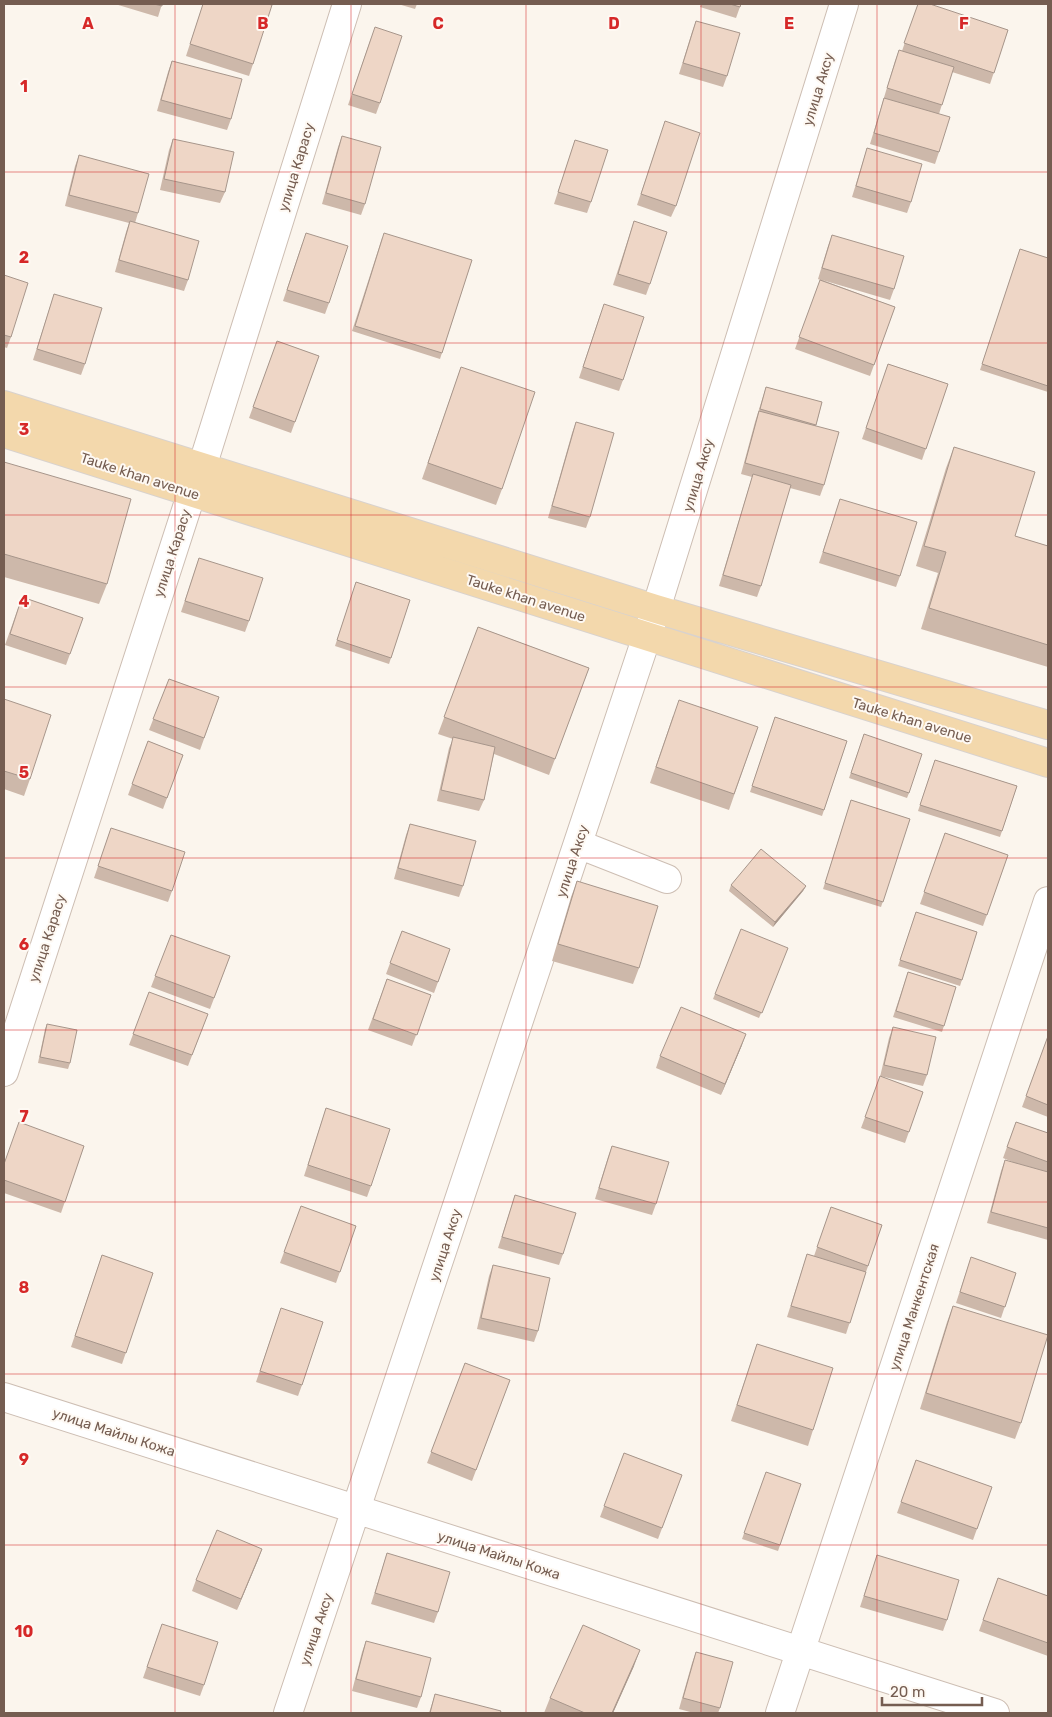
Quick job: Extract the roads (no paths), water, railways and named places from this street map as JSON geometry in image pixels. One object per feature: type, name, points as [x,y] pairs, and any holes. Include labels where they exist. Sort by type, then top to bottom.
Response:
[{"type":"main road","name":"Tauke khan avenue","points":[[4,405],[656,610],[1048,725]]},
{"type":"main road","name":"Tauke khan avenue","points":[[4,433],[1048,763]]},
{"type":"street","name":"улица Карасу","points":[[4,1072],[192,492],[202,467],[347,4]]},
{"type":"street","name":"улица Аксу","points":[[288,1713],[656,610],[844,4]]},
{"type":"street","points":[[578,844],[667,879]]},
{"type":"street","name":"улица Манкентская","points":[[780,1713],[1048,901]]},
{"type":"street","name":"улица Майлы Кожа","points":[[4,1396],[995,1713]]}]
